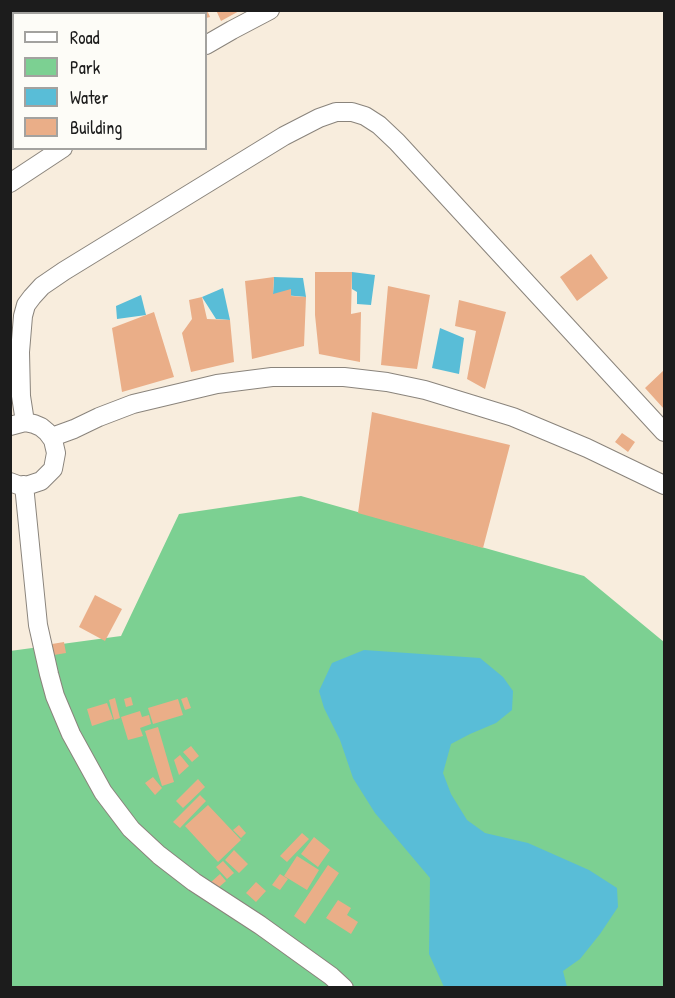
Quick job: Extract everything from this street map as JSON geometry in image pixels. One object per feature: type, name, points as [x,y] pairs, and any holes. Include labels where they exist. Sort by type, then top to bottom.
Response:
[{"type":"street","points":[[207,44],[270,10]]},
{"type":"street","points":[[344,987],[332,976],[194,882],[159,855],[131,829],[103,792],[71,734],[49,674],[38,625],[17,484],[32,485],[41,481],[48,475],[56,460],[55,444],[45,430],[39,426],[18,424],[21,396],[20,352],[23,316],[27,305],[42,286],[64,270],[284,136],[336,112],[352,112],[365,116],[379,125],[397,142],[664,432]]},
{"type":"street","points":[[10,183],[60,150]]},
{"type":"street","points":[[52,437],[133,404],[217,384],[272,377],[344,377],[417,388],[513,417],[664,484]]},
{"type":"green space","points":[[301,496],[584,576],[664,642],[664,987],[11,987],[10,651],[121,636],[179,514]]},
{"type":"water","points":[[352,272],[375,275],[371,305],[357,304],[357,292],[352,289]]},
{"type":"water","points":[[274,277],[303,278],[306,297],[273,294]]},
{"type":"water","points":[[223,288],[230,320],[216,319],[202,297]]},
{"type":"water","points":[[141,295],[146,315],[117,319],[116,306]]},
{"type":"water","points":[[440,328],[464,338],[459,374],[432,368]]},
{"type":"water","points":[[364,650],[480,658],[503,677],[513,691],[512,710],[496,723],[451,744],[443,773],[451,794],[467,820],[485,833],[528,843],[589,870],[617,888],[618,907],[580,959],[563,971],[567,987],[444,987],[429,954],[430,878],[375,813],[353,778],[319,691],[332,663]]},
{"type":"building","points":[[184,10],[196,10],[197,12],[184,12]]},
{"type":"building","points":[[197,10],[207,10],[210,17],[207,18],[207,12]]},
{"type":"building","points":[[216,10],[241,10],[221,21]]},
{"type":"building","points":[[591,254],[608,278],[577,301],[560,277]]},
{"type":"building","points":[[315,272],[352,272],[351,314],[361,312],[360,362],[319,354],[315,315]]},
{"type":"building","points":[[274,277],[273,294],[291,289],[291,296],[306,297],[304,346],[252,359],[245,281]]},
{"type":"building","points":[[388,286],[430,295],[417,369],[381,365]]},
{"type":"building","points":[[202,297],[207,319],[230,320],[234,362],[191,372],[182,333],[192,319],[189,300]]},
{"type":"building","points":[[459,300],[506,312],[485,389],[467,379],[476,331],[455,326]]},
{"type":"building","points":[[154,312],[174,377],[122,392],[112,328]]},
{"type":"building","points":[[664,370],[664,409],[645,388]]},
{"type":"building","points":[[372,412],[510,445],[483,548],[358,513]]},
{"type":"building","points":[[622,433],[635,442],[628,452],[615,442]]},
{"type":"building","points":[[95,595],[122,609],[105,641],[79,627]]},
{"type":"building","points":[[64,642],[66,653],[54,655],[52,644]]},
{"type":"building","points":[[131,697],[133,705],[126,707],[124,699]]},
{"type":"building","points":[[187,697],[191,708],[185,710],[181,699]]},
{"type":"building","points":[[115,698],[120,718],[114,720],[109,700]]},
{"type":"building","points":[[178,699],[183,715],[153,724],[148,708]]},
{"type":"building","points":[[107,703],[113,719],[92,726],[87,709]]},
{"type":"building","points":[[140,711],[142,717],[149,715],[151,724],[140,728],[143,736],[128,740],[121,717]]},
{"type":"building","points":[[158,727],[174,782],[162,786],[145,731]]},
{"type":"building","points":[[191,746],[199,756],[192,762],[183,752]]},
{"type":"building","points":[[180,755],[189,766],[179,775],[174,760]]},
{"type":"building","points":[[153,777],[162,788],[155,795],[145,783]]},
{"type":"building","points":[[198,779],[205,787],[183,808],[176,801]]},
{"type":"building","points":[[200,795],[206,801],[180,828],[173,822]]},
{"type":"building","points":[[208,805],[241,840],[218,862],[185,826]]},
{"type":"building","points":[[239,825],[246,833],[241,838],[233,830]]},
{"type":"building","points":[[302,833],[309,839],[287,862],[280,856]]},
{"type":"building","points":[[314,837],[330,850],[318,867],[301,854]]},
{"type":"building","points":[[234,850],[248,864],[239,873],[225,860]]},
{"type":"building","points":[[297,856],[319,870],[307,890],[284,876]]},
{"type":"building","points":[[223,861],[234,873],[227,879],[216,867]]},
{"type":"building","points":[[328,865],[339,873],[305,924],[294,916]]},
{"type":"building","points":[[220,874],[226,881],[218,888],[210,883]]},
{"type":"building","points":[[280,874],[288,879],[280,890],[272,885]]},
{"type":"building","points":[[256,882],[266,891],[256,902],[246,893]]},
{"type":"building","points":[[338,900],[351,908],[347,915],[358,922],[351,934],[326,918]]}]
